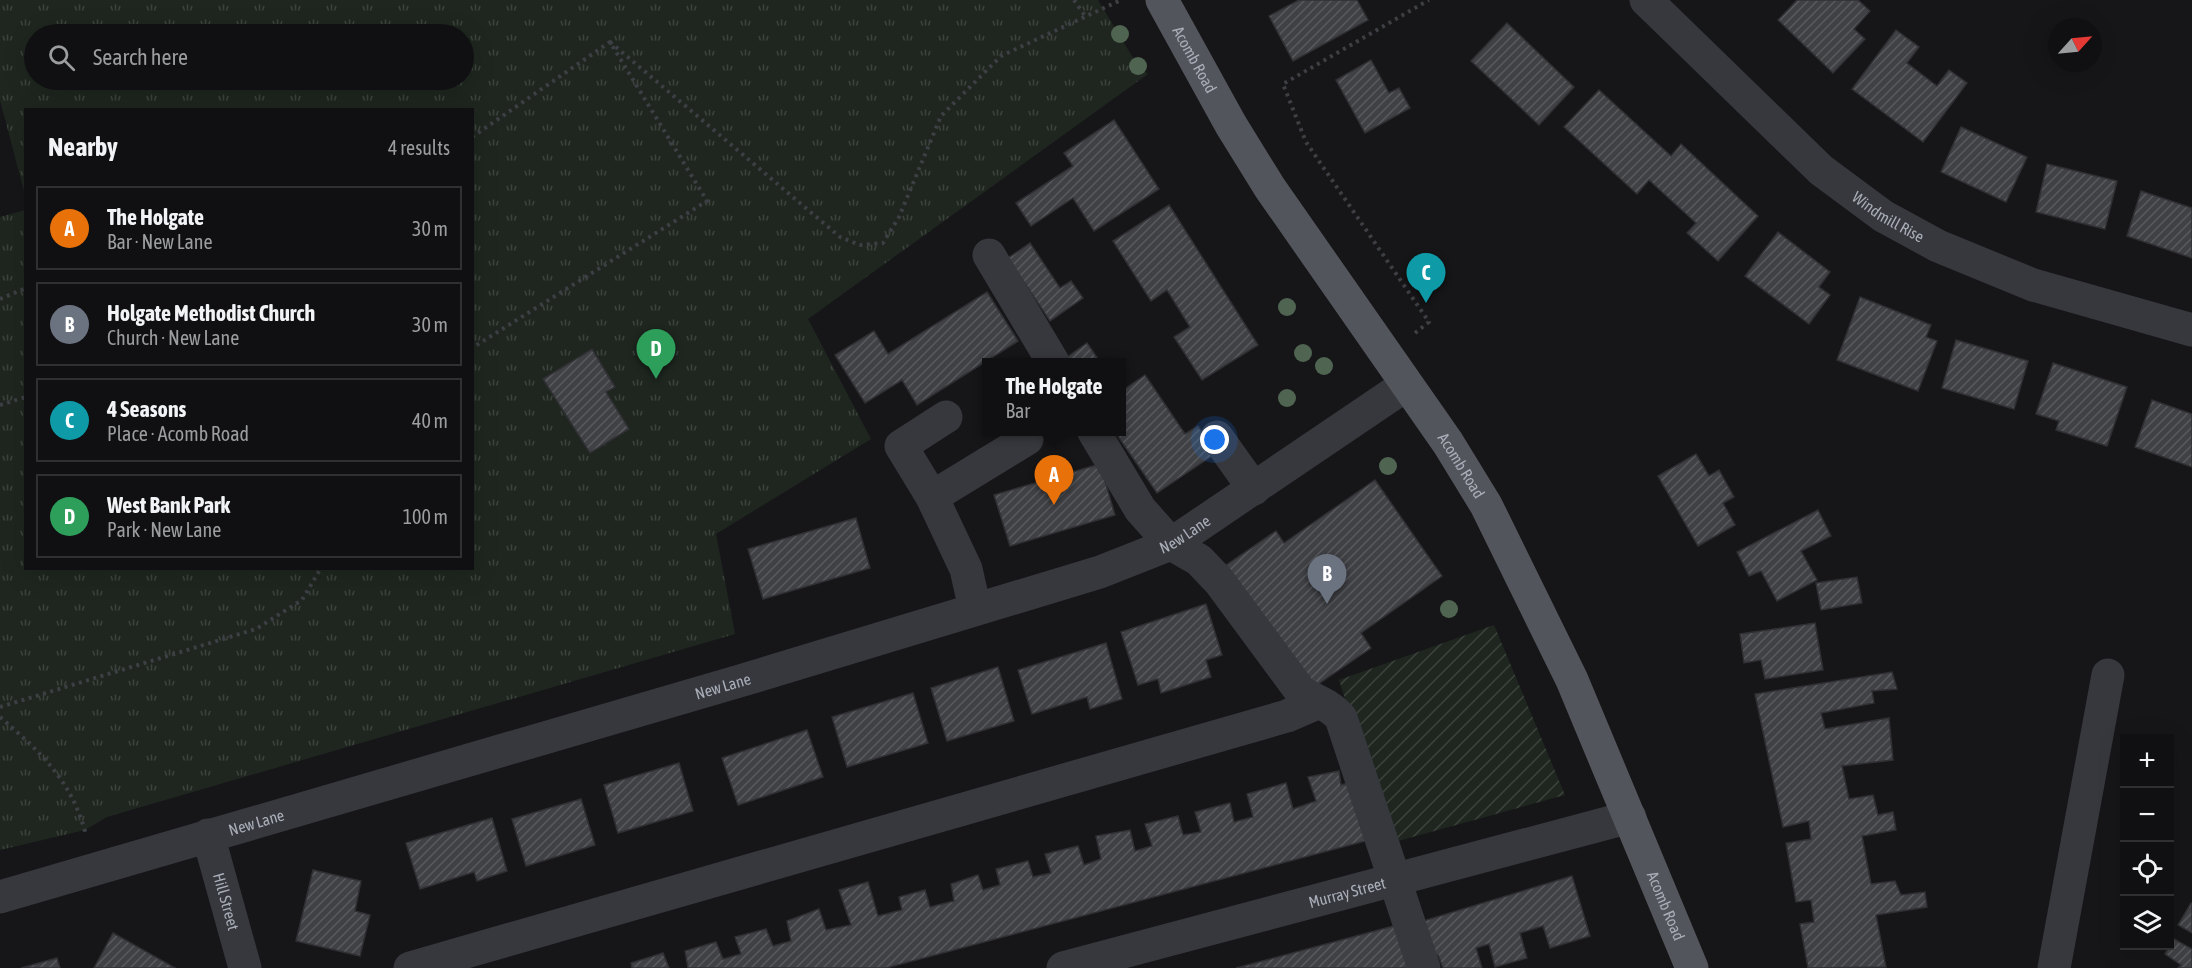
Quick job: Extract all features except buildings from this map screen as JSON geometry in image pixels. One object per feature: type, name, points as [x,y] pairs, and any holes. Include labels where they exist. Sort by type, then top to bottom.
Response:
[{"type":"main road","name":"Acomb Road","points":[[1162,0],[1231,125],[1270,188],[1448,443],[1486,505],[1572,680],[1692,968]]},
{"type":"street","name":"Windmill Rise","points":[[1646,0],[1821,170],[1883,216],[1938,246],[2033,285],[2192,330]]},
{"type":"street","points":[[989,255],[1050,358]]},
{"type":"street","name":"New Lane","points":[[0,897],[743,680],[1100,572],[1171,544],[1406,385]]},
{"type":"street","points":[[946,417],[902,446],[932,497],[966,569],[975,609]]},
{"type":"street","points":[[1096,436],[1140,509],[1171,544],[1199,560],[1219,581],[1301,692],[1317,703],[1334,709],[1341,718],[1424,968]]},
{"type":"street","points":[[1217,437],[1254,489]]},
{"type":"street","points":[[932,497],[1027,439]]},
{"type":"street","points":[[2054,968],[2108,675]]},
{"type":"street","points":[[410,968],[1287,716],[1317,703]]},
{"type":"street","name":"Murray Street","points":[[1063,968],[1630,817]]},
{"type":"street","name":"Hill Street","points":[[208,835],[245,968]]},
{"type":"path","points":[[1074,0],[1085,16]]},
{"type":"path","points":[[610,42],[840,237],[860,245],[882,243],[899,217],[941,116],[1001,56],[1121,0]]},
{"type":"path","points":[[1385,354],[1429,322],[1306,142],[1283,84],[1429,0]]},
{"type":"path","points":[[474,136],[610,42]]},
{"type":"path","points":[[474,347],[707,201],[610,42]]},
{"type":"path","points":[[0,300],[24,289]]},
{"type":"path","points":[[0,405],[24,398]]},
{"type":"path","points":[[0,707],[256,629],[302,600],[320,570]]},
{"type":"path","points":[[0,717],[35,748],[67,785],[85,830],[95,868]]},
{"type":"green space","points":[[0,0],[1098,0],[1138,66],[1148,74],[808,319],[871,439],[716,534],[735,634],[107,817],[85,830],[0,850],[0,217],[24,210],[24,570],[474,570],[474,108],[24,108],[24,191],[0,100]]},
{"type":"green space","points":[[1494,625],[1565,795],[1391,843],[1339,680]]},
{"type":"place","name":"4 Seasons","points":[[1426,303]]},
{"type":"place","name":"West Bank Park","points":[[656,379]]},
{"type":"place","name":"The Holgate","points":[[1054,505]]},
{"type":"place","name":"Holgate Methodist Church","points":[[1327,604]]}]
